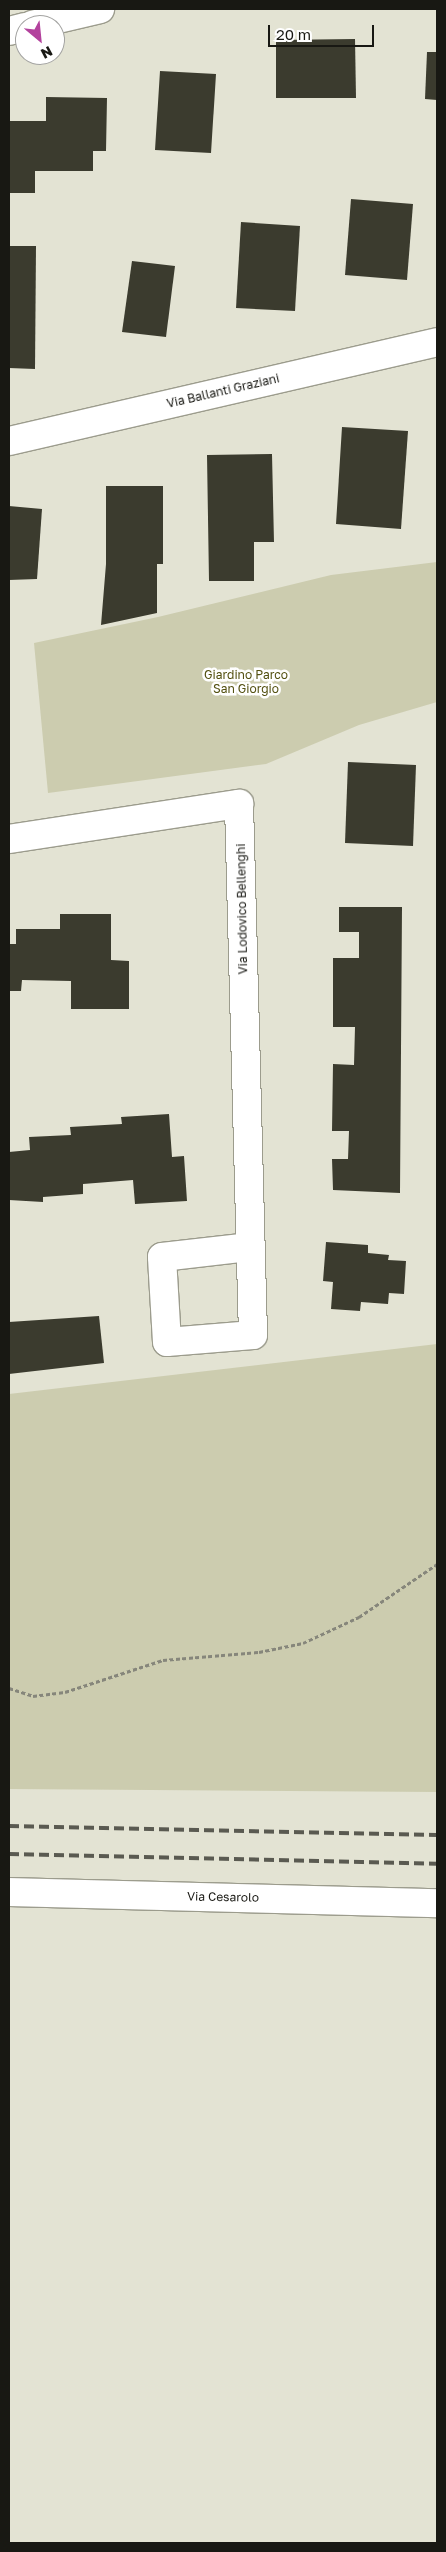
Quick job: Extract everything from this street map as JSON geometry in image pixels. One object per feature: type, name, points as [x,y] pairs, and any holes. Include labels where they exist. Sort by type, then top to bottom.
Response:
[{"type":"street","points":[[65,17],[100,9]]},
{"type":"street","name":"Via Ballanti Graziani","points":[[9,442],[437,342]]},
{"type":"street","name":"Via Lodovico Bellenghi","points":[[9,839],[239,804],[253,1334],[167,1342],[162,1257],[250,1246]]},
{"type":"street","name":"Via Cesarolo","points":[[9,1892],[437,1903]]},
{"type":"path","points":[[9,1688],[33,1696],[65,1692],[163,1660],[259,1652],[302,1643],[359,1617],[437,1564]]},
{"type":"green space","name":"Giardino Parco San Giorgio","points":[[437,562],[437,702],[359,725],[266,764],[48,793],[34,643],[158,617],[331,575]]},
{"type":"green space","points":[[437,1344],[437,1792],[9,1789],[9,1394]]},
{"type":"building","points":[[355,39],[356,98],[276,98],[276,40]]},
{"type":"building","points":[[427,52],[437,52],[437,100],[425,99]]},
{"type":"building","points":[[160,71],[216,74],[211,153],[155,150]]},
{"type":"building","points":[[46,97],[107,98],[106,151],[93,151],[93,171],[35,171],[35,193],[9,193],[9,121],[46,121]]},
{"type":"building","points":[[351,199],[413,204],[407,280],[345,275]]},
{"type":"building","points":[[241,222],[300,226],[295,311],[236,308]]},
{"type":"building","points":[[9,246],[36,246],[35,369],[9,368]]},
{"type":"building","points":[[132,261],[175,266],[166,337],[122,332]]},
{"type":"building","points":[[342,427],[408,431],[401,529],[336,524]]},
{"type":"building","points":[[272,454],[274,542],[254,542],[254,581],[209,581],[207,455]]},
{"type":"building","points":[[106,486],[163,486],[163,564],[157,564],[157,613],[101,625],[106,564]]},
{"type":"building","points":[[9,506],[42,509],[37,579],[9,580]]},
{"type":"building","points":[[348,762],[416,765],[413,846],[345,843]]},
{"type":"building","points":[[339,907],[402,907],[400,1193],[333,1190],[332,1159],[348,1159],[349,1131],[332,1131],[333,1064],[354,1065],[355,1027],[333,1027],[333,958],[359,958],[359,932],[339,932]]},
{"type":"building","points":[[60,914],[111,914],[111,960],[129,961],[129,1009],[71,1009],[71,981],[22,980],[21,991],[9,991],[9,944],[16,944],[16,929],[60,929]]},
{"type":"building","points":[[169,1114],[172,1157],[184,1156],[187,1201],[135,1204],[133,1180],[83,1184],[83,1194],[43,1197],[43,1202],[9,1200],[9,1152],[30,1150],[29,1137],[71,1135],[70,1127],[122,1124],[121,1117]]},
{"type":"building","points":[[326,1242],[368,1245],[368,1253],[389,1255],[388,1260],[406,1261],[404,1294],[389,1293],[388,1304],[361,1302],[360,1311],[331,1309],[333,1282],[323,1281]]},
{"type":"building","points":[[99,1316],[104,1363],[9,1374],[9,1322]]},
{"type":"railway","points":[[9,1826],[437,1835]]},
{"type":"railway","points":[[9,1854],[437,1864]]}]
